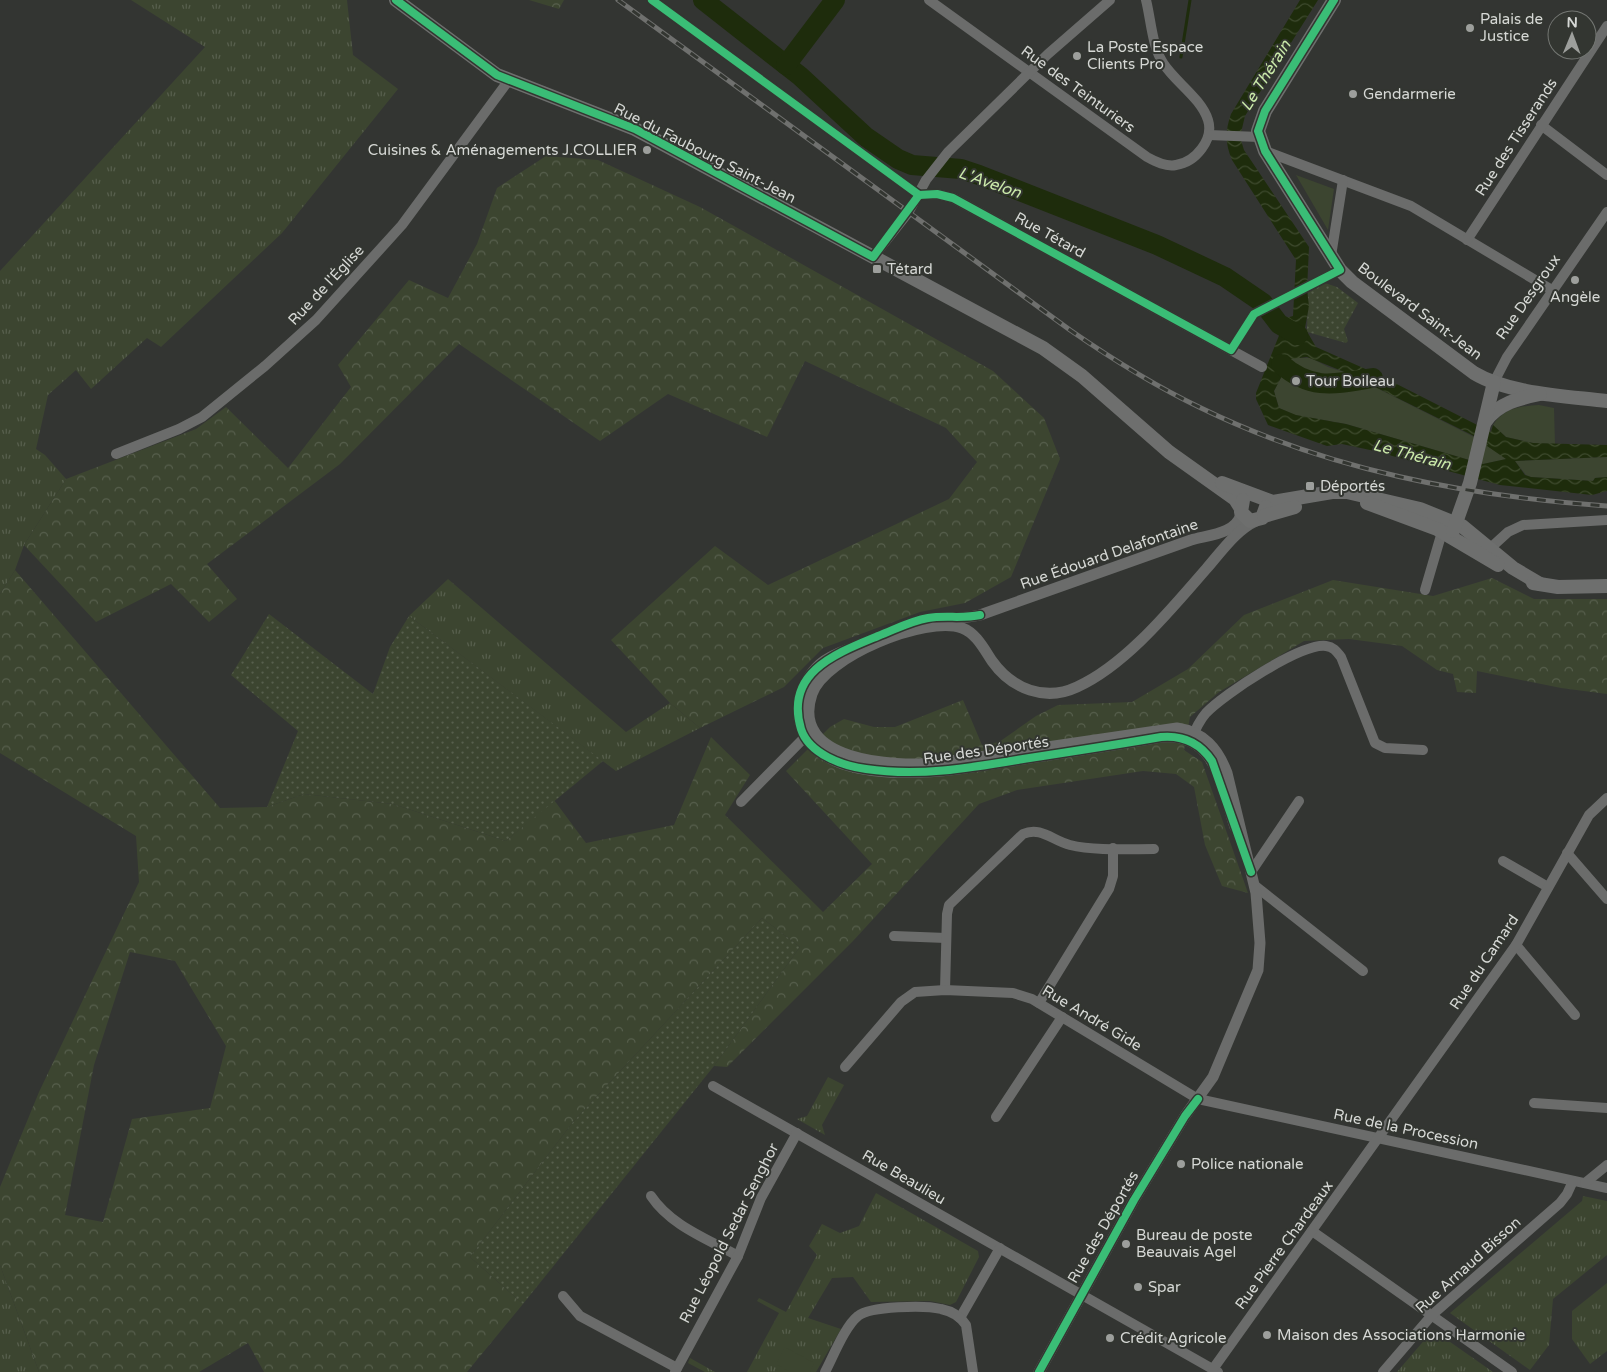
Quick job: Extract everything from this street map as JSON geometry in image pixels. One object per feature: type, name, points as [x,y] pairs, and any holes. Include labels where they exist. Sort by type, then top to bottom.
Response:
[{"type":"main road","name":"Rue du Faubourg Saint-Jean","points":[[396,0],[480,65],[508,80],[635,129],[1043,348],[1077,372],[1169,452],[1233,498],[1241,511]]},
{"type":"main road","points":[[1259,137],[1259,124],[1265,111],[1334,0]]},
{"type":"main road","name":"Boulevard Saint-Jean","points":[[1259,137],[1265,151],[1331,256],[1352,282],[1474,373],[1494,382],[1548,393],[1607,401]]},
{"type":"main road","name":"Rue Desgroux","points":[[1447,534],[1456,522],[1470,483],[1494,382]]},
{"type":"main road","points":[[1484,422],[1493,412],[1505,405],[1548,393]]},
{"type":"main road","name":"Rue du Faubourg Saint-Jean","points":[[1192,469],[1224,484],[1257,496]]},
{"type":"main road","points":[[1486,552],[1447,534],[1347,498],[1323,499],[1248,520],[1241,511],[1244,499],[1257,496],[1269,501],[1280,502],[1332,492],[1355,492],[1456,522],[1486,552],[1520,577],[1540,584],[1558,587],[1607,586]]},
{"type":"main road","points":[[1257,496],[1266,506],[1260,518]]},
{"type":"street","name":"Rue des Teinturiers","points":[[929,0],[1147,157],[1163,164],[1176,165],[1191,159],[1209,135]]},
{"type":"street","points":[[874,257],[919,195],[926,180],[942,159],[1029,72],[1110,0]]},
{"type":"street","points":[[1146,0],[1159,56],[1206,115],[1209,135],[1259,137]]},
{"type":"street","name":"Rue des Tisserands","points":[[1467,240],[1607,26]]},
{"type":"street","name":"Rue de l'Église","points":[[116,454],[179,429],[202,417],[265,366],[310,326],[402,225],[508,80]]},
{"type":"street","points":[[1541,125],[1607,175]]},
{"type":"street","points":[[1265,151],[1404,203],[1552,290]]},
{"type":"street","points":[[1331,256],[1343,180]]},
{"type":"street","name":"Rue Tétard","points":[[919,195],[942,194],[953,198],[1262,367]]},
{"type":"street","name":"Rue Desgroux","points":[[1494,382],[1503,362],[1607,212]]},
{"type":"street","name":"Rue Édouard Delafontaine","points":[[980,615],[1232,527],[1241,511]]},
{"type":"street","points":[[980,615],[971,622],[971,633],[998,669],[1019,686],[1043,694],[1072,690],[1097,676],[1152,630],[1242,530],[1260,518]]},
{"type":"street","points":[[1486,552],[1508,532],[1523,525],[1607,520]]},
{"type":"street","points":[[1425,590],[1447,534]]},
{"type":"street","points":[[1208,536],[1219,541],[1219,554]]},
{"type":"street","points":[[741,802],[805,737],[799,714],[801,694],[810,675],[825,660],[920,620],[980,615]]},
{"type":"street","name":"Rue des Déportés","points":[[971,633],[954,626],[921,627],[842,660],[823,674],[812,692],[810,715],[816,733],[834,749],[849,756],[885,762],[925,764],[1157,729],[1177,728],[1213,746],[1224,765],[1238,811],[1254,885],[1260,943],[1258,970],[1216,1071],[1185,1116],[1138,1193],[1038,1372]]},
{"type":"street","points":[[1192,736],[1201,720],[1217,704],[1287,657],[1319,646],[1332,648],[1337,651],[1346,667],[1375,743],[1386,748],[1423,750]]},
{"type":"street","name":"Rue des Déportés","points":[[805,737],[822,753],[840,763],[866,769],[909,773],[958,770],[1162,737],[1192,736]]},
{"type":"street","name":"Rue du Camard","points":[[1379,1138],[1516,945],[1589,815],[1607,798]]},
{"type":"street","points":[[1251,872],[1299,801]]},
{"type":"street","points":[[945,990],[947,909],[952,901],[1023,834],[1040,832],[1070,846],[1154,850]]},
{"type":"street","points":[[1039,1003],[1109,888],[1113,876],[1113,848]]},
{"type":"street","points":[[1567,854],[1605,893]]},
{"type":"street","points":[[1503,861],[1548,887]]},
{"type":"street","points":[[1254,885],[1363,971]]},
{"type":"street","points":[[894,936],[946,938]]},
{"type":"street","points":[[1516,945],[1575,1015]]},
{"type":"street","name":"Rue André Gide","points":[[845,1067],[905,998],[921,991],[945,990],[1013,993],[1027,996],[1198,1099]]},
{"type":"street","points":[[996,1117],[1062,1017]]},
{"type":"street","name":"Rue Beaulieu","points":[[713,1086],[1216,1371]]},
{"type":"street","name":"Rue de la Procession","points":[[1198,1099],[1607,1188]]},
{"type":"street","points":[[1534,1103],[1607,1108]]},
{"type":"street","name":"Rue Léopold Sedar Senghor","points":[[676,1370],[738,1256],[764,1193],[797,1134]]},
{"type":"street","name":"Rue Pierre Chardeaux","points":[[1216,1371],[1312,1231],[1379,1138]]},
{"type":"street","points":[[1585,1183],[1607,1165]]},
{"type":"street","name":"Rue Arnaud Bisson","points":[[1383,1372],[1432,1315],[1554,1208],[1567,1194],[1573,1181]]},
{"type":"street","points":[[651,1196],[671,1219],[738,1256]]},
{"type":"street","points":[[1312,1231],[1512,1372]]},
{"type":"street","points":[[960,1318],[1000,1248]]},
{"type":"street","points":[[563,1296],[580,1316],[676,1370]]},
{"type":"street","points":[[825,1372],[852,1322],[867,1311],[933,1308],[960,1318],[968,1330],[973,1372]]},
{"type":"green space","points":[[131,0],[347,0],[353,55],[398,89],[282,233],[161,347],[147,338],[91,389],[76,370],[48,395],[36,449],[45,455],[66,479],[24,545],[15,570],[0,594],[0,271],[205,47]]},
{"type":"green space","points":[[529,0],[564,0],[559,9]]},
{"type":"green space","points":[[546,156],[598,160],[700,207],[993,371],[1044,418],[1060,459],[1011,577],[965,603],[920,612],[823,648],[784,687],[700,728],[670,703],[611,640],[715,546],[768,585],[949,499],[977,462],[946,428],[805,361],[767,437],[668,394],[600,441],[459,344],[340,464],[207,564],[237,599],[209,622],[171,584],[96,622],[24,545],[66,479],[196,429],[226,407],[288,468],[351,387],[338,365],[409,280],[448,298],[477,244],[497,188]]},
{"type":"green space","points":[[1296,175],[1334,189],[1328,230]]},
{"type":"green space","points":[[1322,282],[1337,287],[1358,303],[1344,329],[1348,341],[1346,343],[1307,332],[1308,289]]},
{"type":"green space","points":[[1291,358],[1311,358],[1328,367],[1347,373],[1488,444],[1488,446],[1507,459],[1483,464],[1346,424],[1295,415],[1279,408],[1274,391]]},
{"type":"green space","points":[[1539,405],[1554,408],[1555,444],[1533,443],[1506,437],[1493,425],[1497,419],[1508,411],[1519,407]]},
{"type":"green space","points":[[1607,457],[1607,477],[1595,478],[1593,481],[1531,477],[1526,475],[1515,461]]},
{"type":"green space","points":[[15,570],[220,808],[267,807],[304,794],[393,804],[506,841],[554,800],[586,843],[674,825],[711,737],[750,775],[725,815],[823,912],[872,864],[786,771],[830,727],[844,719],[874,727],[895,727],[963,700],[982,745],[999,742],[1036,716],[1058,705],[1132,702],[1188,669],[1244,615],[1333,580],[1433,596],[1492,578],[1534,599],[1607,599],[1607,694],[1561,688],[1477,671],[1476,693],[1457,692],[1453,674],[1437,670],[1402,646],[1349,639],[1304,641],[1219,692],[1190,717],[1184,750],[1202,762],[1248,893],[1222,886],[1205,845],[1194,787],[1176,774],[1143,771],[1017,790],[979,804],[853,941],[727,1067],[714,1066],[800,947],[762,918],[573,1122],[470,1257],[523,1304],[467,1372],[264,1372],[248,1343],[199,1372],[39,1372],[0,1265],[0,1187],[39,1092],[139,882],[136,836],[0,753],[0,594]],"holes":[[[130,952],[175,961],[226,1046],[210,1108],[132,1119],[103,1222],[65,1215],[94,1065]]]},
{"type":"green space","points":[[448,579],[626,732],[670,703],[700,728],[616,771],[409,616]]},
{"type":"green space","points":[[269,614],[373,694],[390,647],[409,616],[603,761],[506,841],[393,804],[304,794],[267,807],[298,731],[231,675]]},
{"type":"green space","points":[[762,918],[800,947],[714,1066],[523,1304],[470,1257],[573,1122]]},
{"type":"green space","points":[[828,1077],[844,1085],[822,1125],[825,1135],[797,1119],[807,1116]]},
{"type":"green space","points":[[876,1193],[978,1251],[979,1257],[956,1302],[950,1305],[930,1301],[871,1302],[853,1277],[832,1278],[808,1318],[841,1329],[816,1372],[747,1372],[779,1313],[757,1301],[759,1298],[786,1312],[817,1255],[809,1246],[822,1224],[840,1233],[859,1226]]},
{"type":"green space","points":[[1583,1196],[1607,1201],[1607,1255],[1553,1299],[1549,1345],[1530,1370],[1450,1313],[1582,1201]]},
{"type":"green space","points":[[0,1265],[39,1372],[0,1372]]},
{"type":"green space","points":[[1607,1283],[1607,1351],[1590,1364],[1572,1339],[1572,1311]]},
{"type":"green space","points":[[1433,1330],[1493,1372],[1397,1372]]},
{"type":"green space","points":[[785,1347],[814,1363],[810,1372],[790,1372],[776,1364]]},
{"type":"green space","points":[[690,1358],[715,1372],[705,1372],[688,1363]]},
{"type":"water","points":[[1300,0],[1318,0],[1245,116],[1240,137],[1244,150],[1309,247],[1307,290],[1309,306],[1305,328],[1316,347],[1379,375],[1491,432],[1493,425],[1506,437],[1533,443],[1607,445],[1607,457],[1515,461],[1525,475],[1531,477],[1593,481],[1595,478],[1607,477],[1607,491],[1592,495],[1500,485],[1370,450],[1342,444],[1327,446],[1268,425],[1256,399],[1256,393],[1286,318],[1293,316],[1296,260],[1232,160],[1227,137],[1231,114]],"holes":[[[1307,357],[1347,373],[1472,435],[1488,444],[1487,446],[1506,459],[1483,464],[1346,424],[1296,415],[1279,408],[1274,391],[1291,359]]]},
{"type":"waterway","name":"L'Avelon","points":[[703,0],[800,76],[866,137],[898,159],[912,165],[961,169],[1157,245],[1225,277],[1263,303],[1279,324],[1298,335]]},
{"type":"waterway","points":[[786,65],[835,0]]},
{"type":"waterway","points":[[1181,57],[1190,0]]},
{"type":"waterway","name":"Le Thérain","points":[[1281,364],[1292,373],[1314,382],[1336,383],[1373,378]]},
{"type":"railway","points":[[618,0],[1070,330],[1134,372],[1184,400],[1249,430],[1298,448],[1348,464],[1399,477],[1502,495],[1607,506]]},
{"type":"cycle path","points":[[396,0],[497,75],[635,129],[873,257],[919,195]]},
{"type":"cycle path","points":[[652,0],[919,195]]},
{"type":"cycle path","points":[[919,195],[937,194],[953,198],[1231,350],[1254,314],[1340,270],[1265,151],[1258,131],[1265,111],[1334,0]]},
{"type":"cycle path","points":[[980,615],[934,617],[915,621],[831,658],[807,679],[800,693],[798,709],[801,729],[805,738],[819,752],[837,762],[866,769],[905,772],[964,768],[1161,737],[1184,739],[1202,749],[1212,761],[1251,872]]},
{"type":"cycle path","points":[[1039,1372],[1134,1200],[1185,1116],[1198,1099]]},
{"type":"place","name":"Palais de Justice","points":[[1470,28]]},
{"type":"place","name":"La Poste Espace Clients Pro","points":[[1077,56]]},
{"type":"place","name":"Gendarmerie","points":[[1353,94]]},
{"type":"place","name":"Cuisines & Aménagements J.COLLIER","points":[[647,150]]},
{"type":"place","name":"Tétard","points":[[877,269]]},
{"type":"place","name":"Angèle","points":[[1575,280]]},
{"type":"place","name":"Tour Boileau","points":[[1296,381]]},
{"type":"place","name":"Déportés","points":[[1310,486]]},
{"type":"place","name":"Police nationale","points":[[1181,1164]]},
{"type":"place","name":"Bureau de poste Beauvais Agel","points":[[1126,1244]]},
{"type":"place","name":"Spar","points":[[1138,1287]]},
{"type":"place","name":"Maison des Associations Harmonie","points":[[1267,1335]]},
{"type":"place","name":"Crédit Agricole","points":[[1110,1338]]}]
